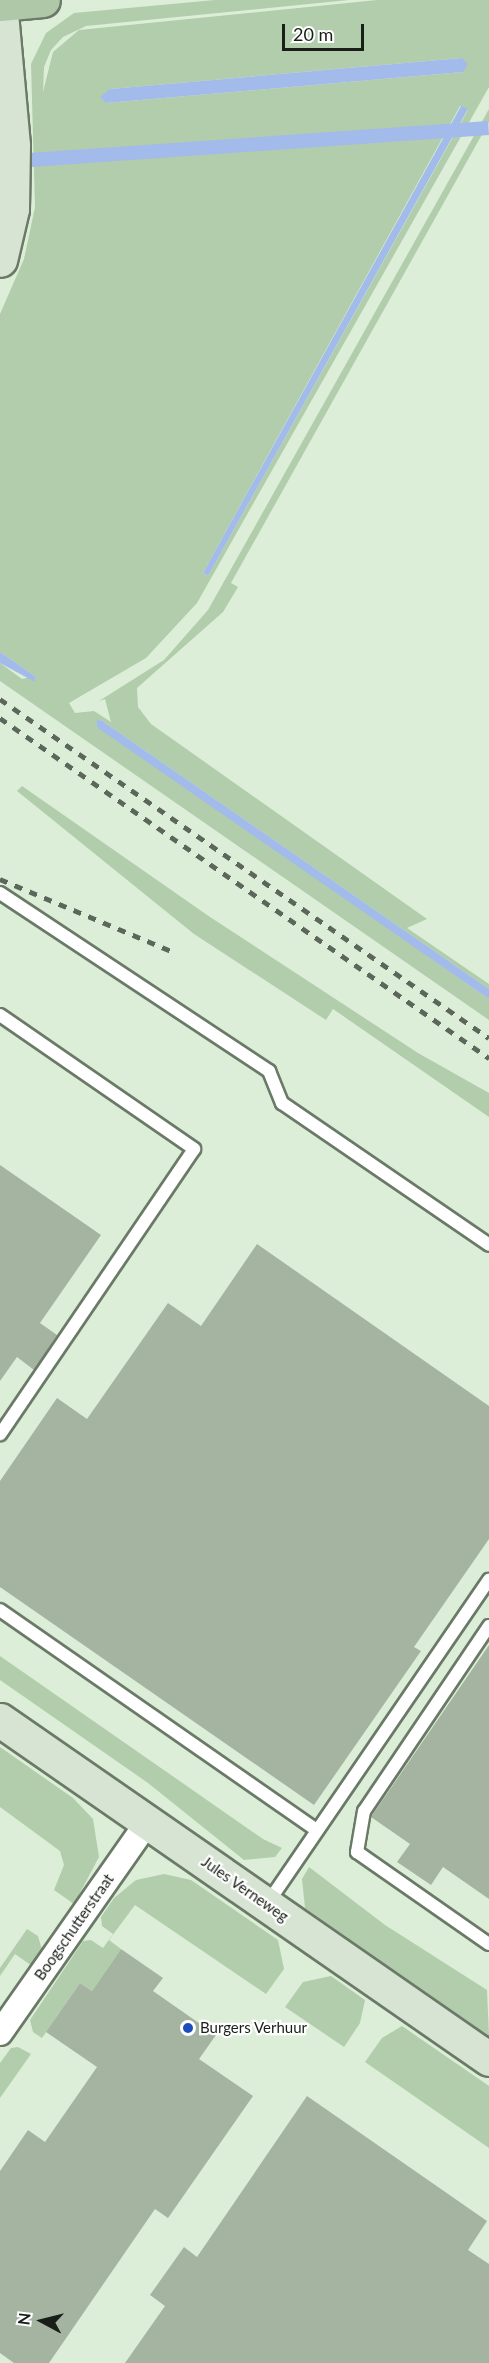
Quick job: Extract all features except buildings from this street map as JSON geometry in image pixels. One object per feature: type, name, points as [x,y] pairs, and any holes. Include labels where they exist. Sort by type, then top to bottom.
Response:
[{"type":"main road","points":[[0,3],[43,0]]},
{"type":"street","points":[[0,3],[13,145],[12,209],[0,260]]},
{"type":"street","name":"Jules Verneweg","points":[[0,1720],[489,2059]]},
{"type":"street","name":"Boogschutterstraat","points":[[0,2033],[148,1822]]},
{"type":"lane","points":[[0,893],[269,1071],[282,1103],[489,1245]]},
{"type":"lane","points":[[0,1015],[194,1149],[0,1434]]},
{"type":"lane","points":[[267,1905],[489,1580]]},
{"type":"lane","points":[[0,1610],[317,1830]]},
{"type":"lane","points":[[489,1626],[364,1811],[357,1852],[489,1944]]},
{"type":"green space","points":[[215,0],[349,0],[86,26],[63,37],[51,50],[44,67],[43,92],[53,52],[79,30],[377,0],[489,0],[489,87],[197,603],[146,658],[69,703],[75,713],[94,711],[111,722],[105,699],[99,701],[164,660],[208,610],[489,109],[489,122],[231,583],[238,587],[223,612],[137,688],[138,707],[151,724],[427,919],[407,928],[489,984],[489,989],[101,720],[96,723],[489,999],[489,1020],[0,681],[0,663],[22,679],[35,676],[0,652],[0,314],[24,259],[35,207],[31,64],[46,33],[74,13]],"holes":[[[462,58],[463,72],[106,103],[110,89]],[[460,106],[468,110],[208,576],[203,573]]]},
{"type":"green space","points":[[22,786],[210,917],[418,1053],[489,1093],[489,1117],[333,1009],[326,1020],[194,934],[17,791]]},
{"type":"green space","points":[[0,1656],[263,1839],[282,1848],[275,1857],[244,1860],[148,1783],[0,1680]]},
{"type":"green space","points":[[0,1747],[73,1798],[93,1819],[99,1857],[74,1904],[54,1890],[64,1865],[60,1851],[0,1807]]},
{"type":"green space","points":[[309,1867],[385,1925],[487,1990],[489,2036],[305,1908],[302,1879]]},
{"type":"green space","points":[[164,1874],[191,1880],[278,1940],[284,1969],[266,1994],[135,1905],[109,1940],[121,1949],[92,1991],[80,1983],[42,2038],[33,2032],[30,2020],[83,1941],[91,1940],[103,1948],[113,1934],[102,1926],[101,1917],[114,1898],[136,1880]]},
{"type":"green space","points":[[27,1929],[38,1936],[42,1950],[32,1966],[15,1954],[0,1976],[0,1968]]},
{"type":"green space","points":[[331,1976],[365,2000],[360,2023],[344,2047],[285,2007],[303,1982]]},
{"type":"green space","points":[[402,2026],[489,2086],[489,2148],[365,2062],[382,2038]]},
{"type":"green space","points":[[18,2047],[31,2054],[0,2098],[0,2063],[11,2048]]},
{"type":"water","points":[[462,58],[468,64],[463,72],[106,103],[100,97],[110,89]]},
{"type":"water","points":[[461,106],[468,109],[208,576],[203,573]]},
{"type":"water","points":[[488,121],[489,135],[0,169],[0,155]]},
{"type":"water","points":[[0,652],[35,676],[35,682],[0,663]]},
{"type":"water","points":[[101,720],[489,989],[489,999],[98,728],[96,721]]},
{"type":"railway","points":[[0,699],[489,1038]]},
{"type":"railway","points":[[0,718],[489,1058]]},
{"type":"railway","points":[[0,879],[174,952]]},
{"type":"place","name":"Burgers Verhuur","points":[[188,2028]]}]
